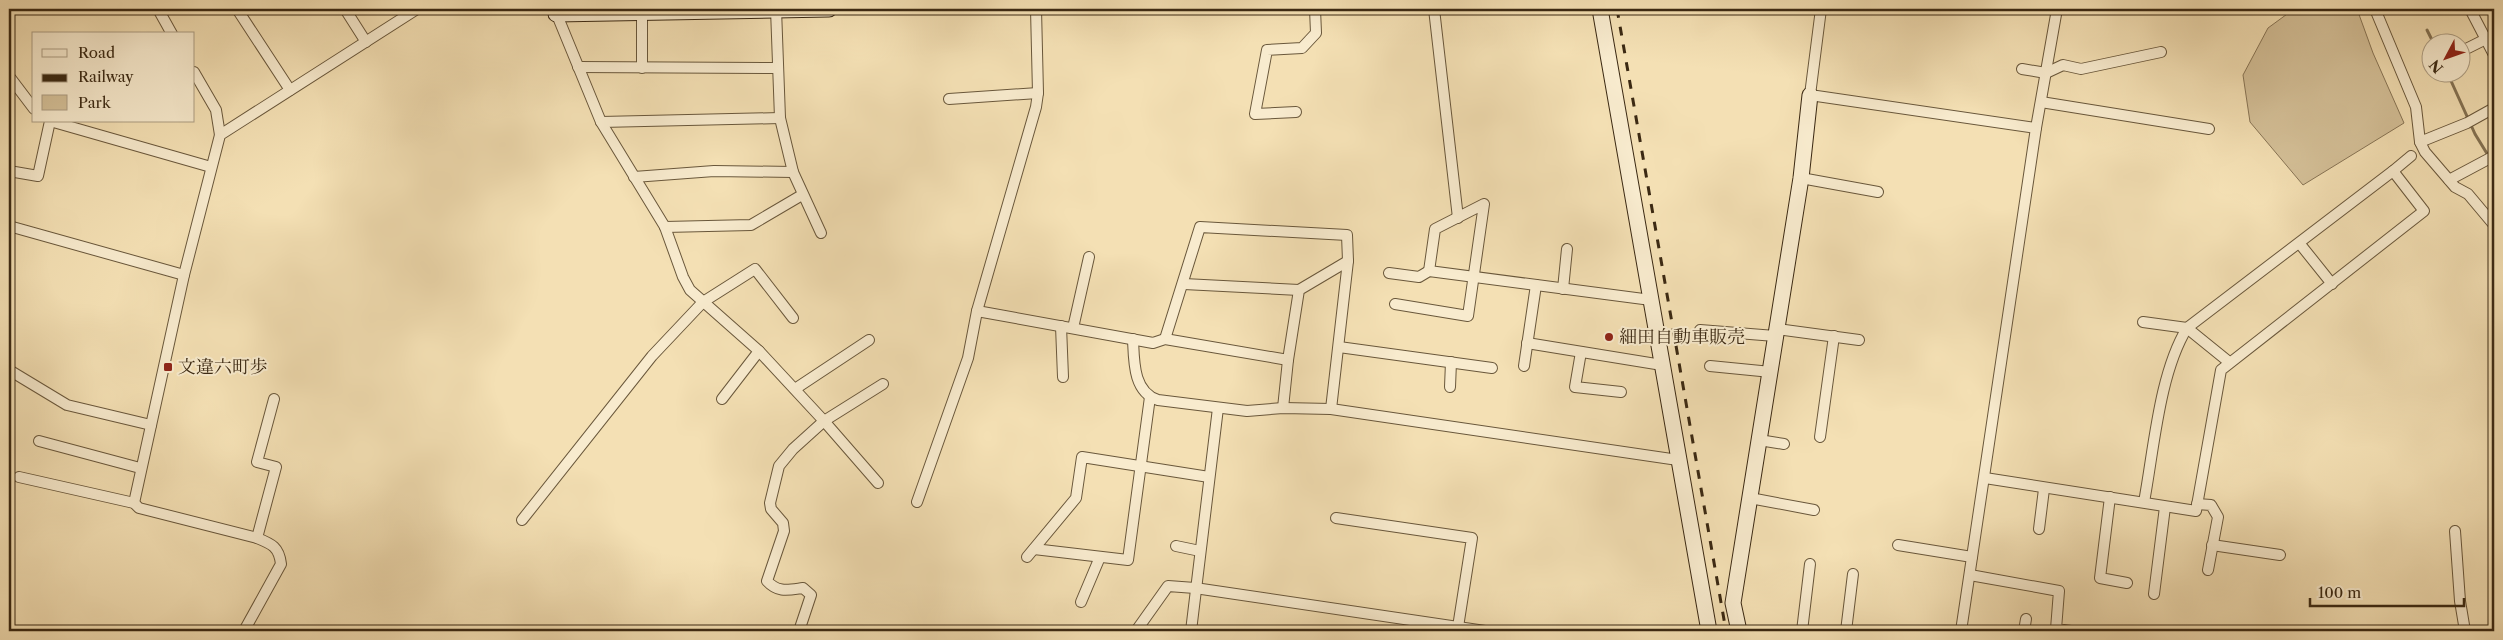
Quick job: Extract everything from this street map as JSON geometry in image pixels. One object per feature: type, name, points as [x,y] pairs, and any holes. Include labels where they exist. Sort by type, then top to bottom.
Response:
[{"type":"street","points":[[158,9],[171,32]]},
{"type":"street","points":[[237,9],[290,90]]},
{"type":"street","points":[[345,9],[366,42]]},
{"type":"street","points":[[220,135],[417,9]]},
{"type":"street","points":[[829,9],[642,13],[555,11],[601,122],[665,227],[683,277],[690,290],[759,351],[878,483]]},
{"type":"street","points":[[917,502],[968,358],[977,311],[1036,107],[1038,93],[1036,9]]},
{"type":"street","points":[[1296,112],[1255,114],[1267,50],[1302,48],[1316,33],[1315,9]]},
{"type":"street","points":[[1434,9],[1458,218]]},
{"type":"street","points":[[1600,9],[1709,631]]},
{"type":"street","points":[[1739,631],[1733,604],[1801,178],[1821,9]]},
{"type":"street","points":[[1961,631],[2036,128],[2057,9]]},
{"type":"street","points":[[2375,9],[2416,107],[2420,142],[2425,152],[2455,187],[2468,194],[2493,218]]},
{"type":"street","points":[[2470,9],[2490,38],[2494,55]]},
{"type":"street","points":[[776,10],[780,118],[793,172],[821,233]]},
{"type":"street","points":[[642,13],[642,68]]},
{"type":"street","points":[[2470,47],[2490,38]]},
{"type":"street","points":[[2022,70],[2046,73],[2063,65],[2081,70],[2161,52]]},
{"type":"street","points":[[578,67],[778,68]]},
{"type":"street","points":[[134,503],[140,468],[184,275],[220,135],[216,110],[195,74]]},
{"type":"street","points":[[9,76],[32,106]]},
{"type":"street","points":[[949,99],[1038,93]]},
{"type":"street","points":[[1810,95],[2036,128]]},
{"type":"street","points":[[2041,102],[2209,129]]},
{"type":"street","points":[[2420,142],[2467,123],[2494,108]]},
{"type":"street","points":[[601,122],[780,118]]},
{"type":"street","points":[[9,171],[38,176],[50,122]]},
{"type":"street","points":[[54,122],[211,167]]},
{"type":"street","points":[[2144,502],[2167,375],[2180,339],[2187,328],[2300,244],[2410,156]]},
{"type":"street","points":[[2449,180],[2494,156]]},
{"type":"street","points":[[634,177],[714,171],[793,172]]},
{"type":"street","points":[[1985,478],[2044,489],[2110,497],[2196,511],[2221,370],[2424,211],[2393,171]]},
{"type":"street","points":[[1801,178],[1878,192]]},
{"type":"street","points":[[665,227],[750,224],[802,195]]},
{"type":"street","points":[[1395,304],[1468,316],[1484,204],[1435,229],[1429,271]]},
{"type":"street","points":[[9,226],[184,275]]},
{"type":"street","points":[[1165,339],[1184,284],[1200,227],[1347,235],[1348,261],[1331,409]]},
{"type":"street","points":[[2300,244],[2332,284]]},
{"type":"street","points":[[1563,288],[1567,249]]},
{"type":"street","points":[[1073,328],[1089,258]]},
{"type":"street","points":[[1184,284],[1299,290],[1348,261]]},
{"type":"street","points":[[522,520],[652,356],[703,302],[755,268],[793,318]]},
{"type":"street","points":[[1389,273],[1419,277],[1429,271],[1650,300]]},
{"type":"street","points":[[1524,366],[1536,285]]},
{"type":"street","points":[[1283,408],[1299,290]]},
{"type":"street","points":[[977,311],[1153,343],[1165,339],[1288,360]]},
{"type":"street","points":[[2143,322],[2187,328],[2229,362]]},
{"type":"street","points":[[1060,326],[1063,377]]},
{"type":"street","points":[[1700,330],[1776,332],[1834,336],[1860,340]]},
{"type":"street","points":[[1820,437],[1834,336]]},
{"type":"street","points":[[1133,339],[1135,370],[1141,387],[1150,398],[1246,411],[1283,408],[1331,409],[1678,460]]},
{"type":"street","points":[[795,389],[868,340]]},
{"type":"street","points":[[1527,343],[1662,365]]},
{"type":"street","points":[[1339,347],[1492,368]]},
{"type":"street","points":[[722,399],[759,351]]},
{"type":"street","points":[[1581,352],[1574,387],[1621,392]]},
{"type":"street","points":[[1450,387],[1451,362]]},
{"type":"street","points":[[1710,366],[1771,372]]},
{"type":"street","points":[[9,370],[67,405],[151,425]]},
{"type":"street","points":[[799,631],[811,595],[803,588],[781,591],[773,588],[767,581],[784,531],[783,523],[771,509],[770,503],[779,466],[793,448],[824,421],[882,384]]},
{"type":"street","points":[[1150,398],[1141,464],[1128,560],[1031,553],[1076,498],[1082,457],[1141,464],[1209,477]]},
{"type":"street","points":[[258,538],[276,467],[257,462],[274,399]]},
{"type":"street","points":[[1190,631],[1218,408]]},
{"type":"street","points":[[1759,440],[1784,444]]},
{"type":"street","points":[[38,441],[140,468]]},
{"type":"street","points":[[18,477],[134,503],[139,508],[258,538],[274,545],[280,553],[281,564],[244,631]]},
{"type":"street","points":[[2039,529],[2044,489]]},
{"type":"street","points":[[2110,497],[2100,578],[2126,583]]},
{"type":"street","points":[[1750,498],[1814,510]]},
{"type":"street","points":[[2197,504],[2211,505],[2218,517],[2208,570]]},
{"type":"street","points":[[2154,594],[2165,506]]},
{"type":"street","points":[[1336,518],[1472,538],[1458,627]]},
{"type":"street","points":[[2456,532],[2458,582],[2465,631]]},
{"type":"street","points":[[1898,545],[1972,557]]},
{"type":"street","points":[[1176,546],[1200,551]]},
{"type":"street","points":[[2212,546],[2280,555]]},
{"type":"street","points":[[1081,602],[1100,557]]},
{"type":"street","points":[[1802,631],[1810,564]]},
{"type":"street","points":[[1846,631],[1853,574]]},
{"type":"street","points":[[1970,575],[2059,591],[2056,629],[2071,631]]},
{"type":"street","points":[[1136,631],[1168,586],[1195,588],[1486,631]]},
{"type":"street","points":[[2024,631],[2026,619]]},
{"type":"green space","points":[[2294,9],[2357,9],[2373,53],[2404,123],[2303,185],[2250,122],[2243,75],[2268,28]]},
{"type":"waterway","points":[[2452,82],[2475,134],[2494,165]]},
{"type":"railway","points":[[1617,9],[1726,631]]},
{"type":"place","name":"細田自動車販売","points":[[1609,337]]},
{"type":"place","name":"文違六町歩","points":[[168,367]]}]
